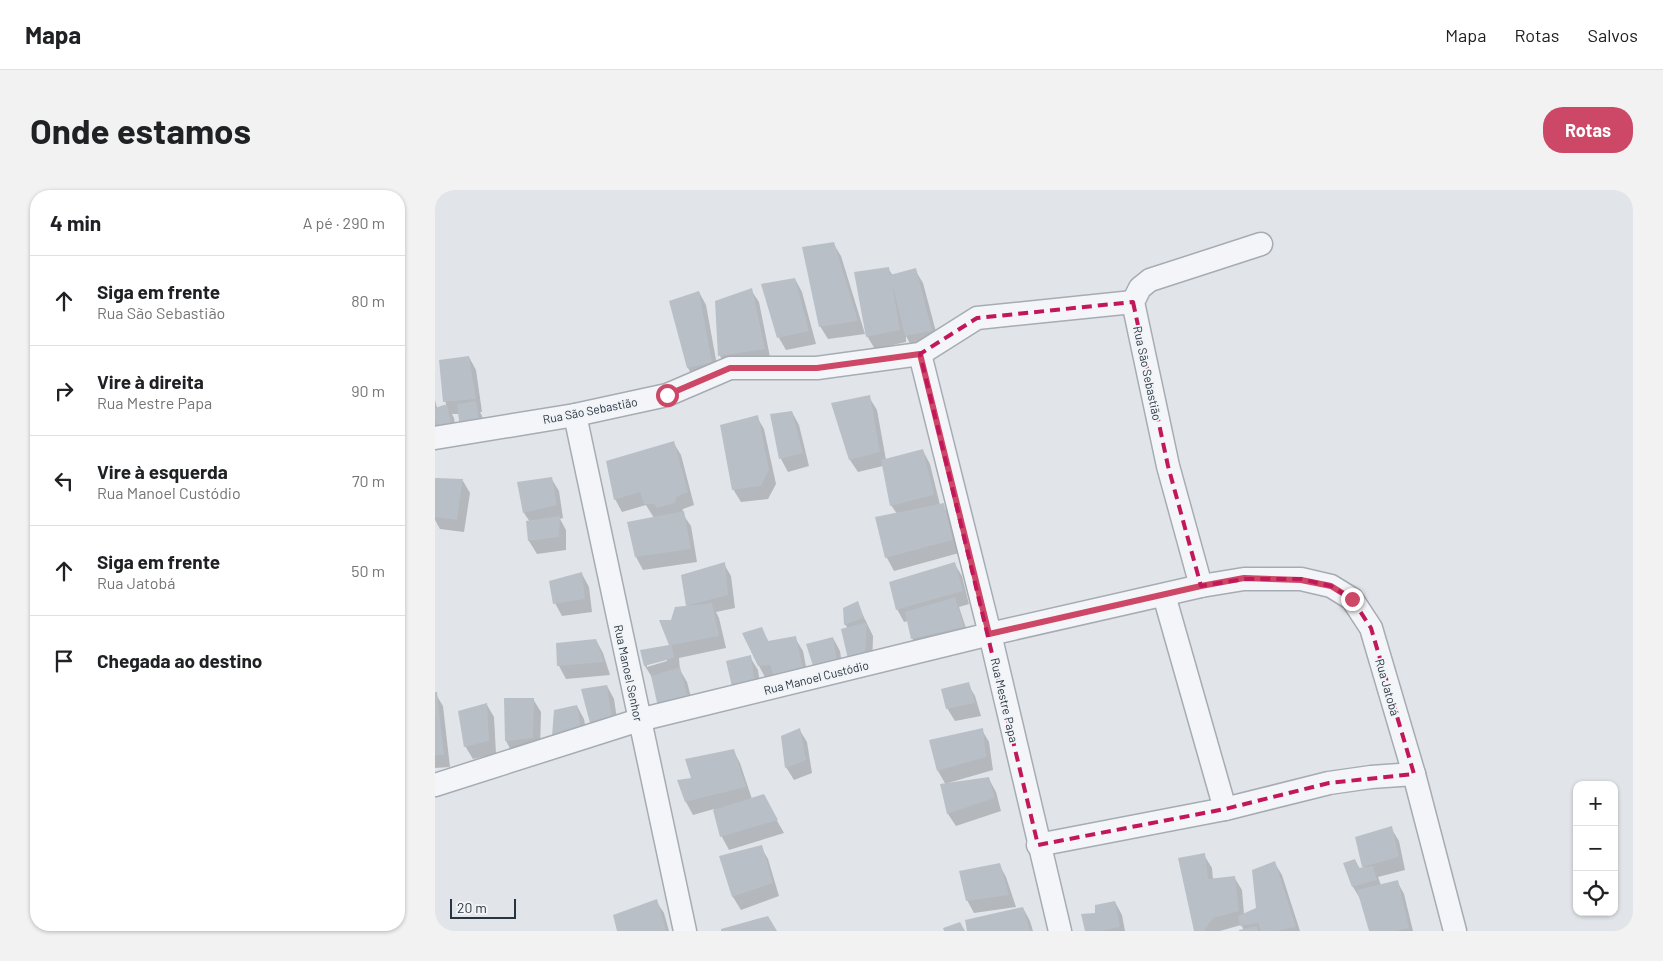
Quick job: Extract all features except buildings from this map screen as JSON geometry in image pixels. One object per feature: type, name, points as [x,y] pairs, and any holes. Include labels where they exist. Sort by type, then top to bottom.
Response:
[{"type":"street","points":[[920,354],[977,318],[1133,302],[1140,288],[1149,280],[1261,244]]},
{"type":"street","name":"Rua São Sebastião","points":[[1133,302],[1168,466],[1201,586]]},
{"type":"street","name":"Rua São Sebastião","points":[[435,438],[575,415],[667,395],[730,368],[817,368],[920,354]]},
{"type":"street","name":"Rua Mestre Papa","points":[[920,354],[1060,931]]},
{"type":"street","name":"Rua Manoel Senhor","points":[[575,415],[685,931]]},
{"type":"street","name":"Rua Jatobá","points":[[1201,586],[1244,578],[1301,580],[1331,586],[1352,599],[1371,628],[1414,774],[1455,931]]},
{"type":"street","name":"Rua Manoel Custódio","points":[[435,785],[639,720],[989,634],[1201,586]]},
{"type":"street","points":[[1164,595],[1225,808]]},
{"type":"street","points":[[1039,845],[1225,808],[1329,783],[1371,777],[1414,774]]},
{"type":"highlighted area","points":[[1133,302],[1168,466],[1201,586],[1244,579],[1301,579],[1331,586],[1352,599],[1371,628],[1414,774],[1329,783],[1225,809],[1038,845],[920,354],[977,318]]},
{"type":"route","points":[[667,395],[730,368],[817,368],[920,354],[989,634],[1244,578],[1301,580],[1331,586],[1352,599]]}]
